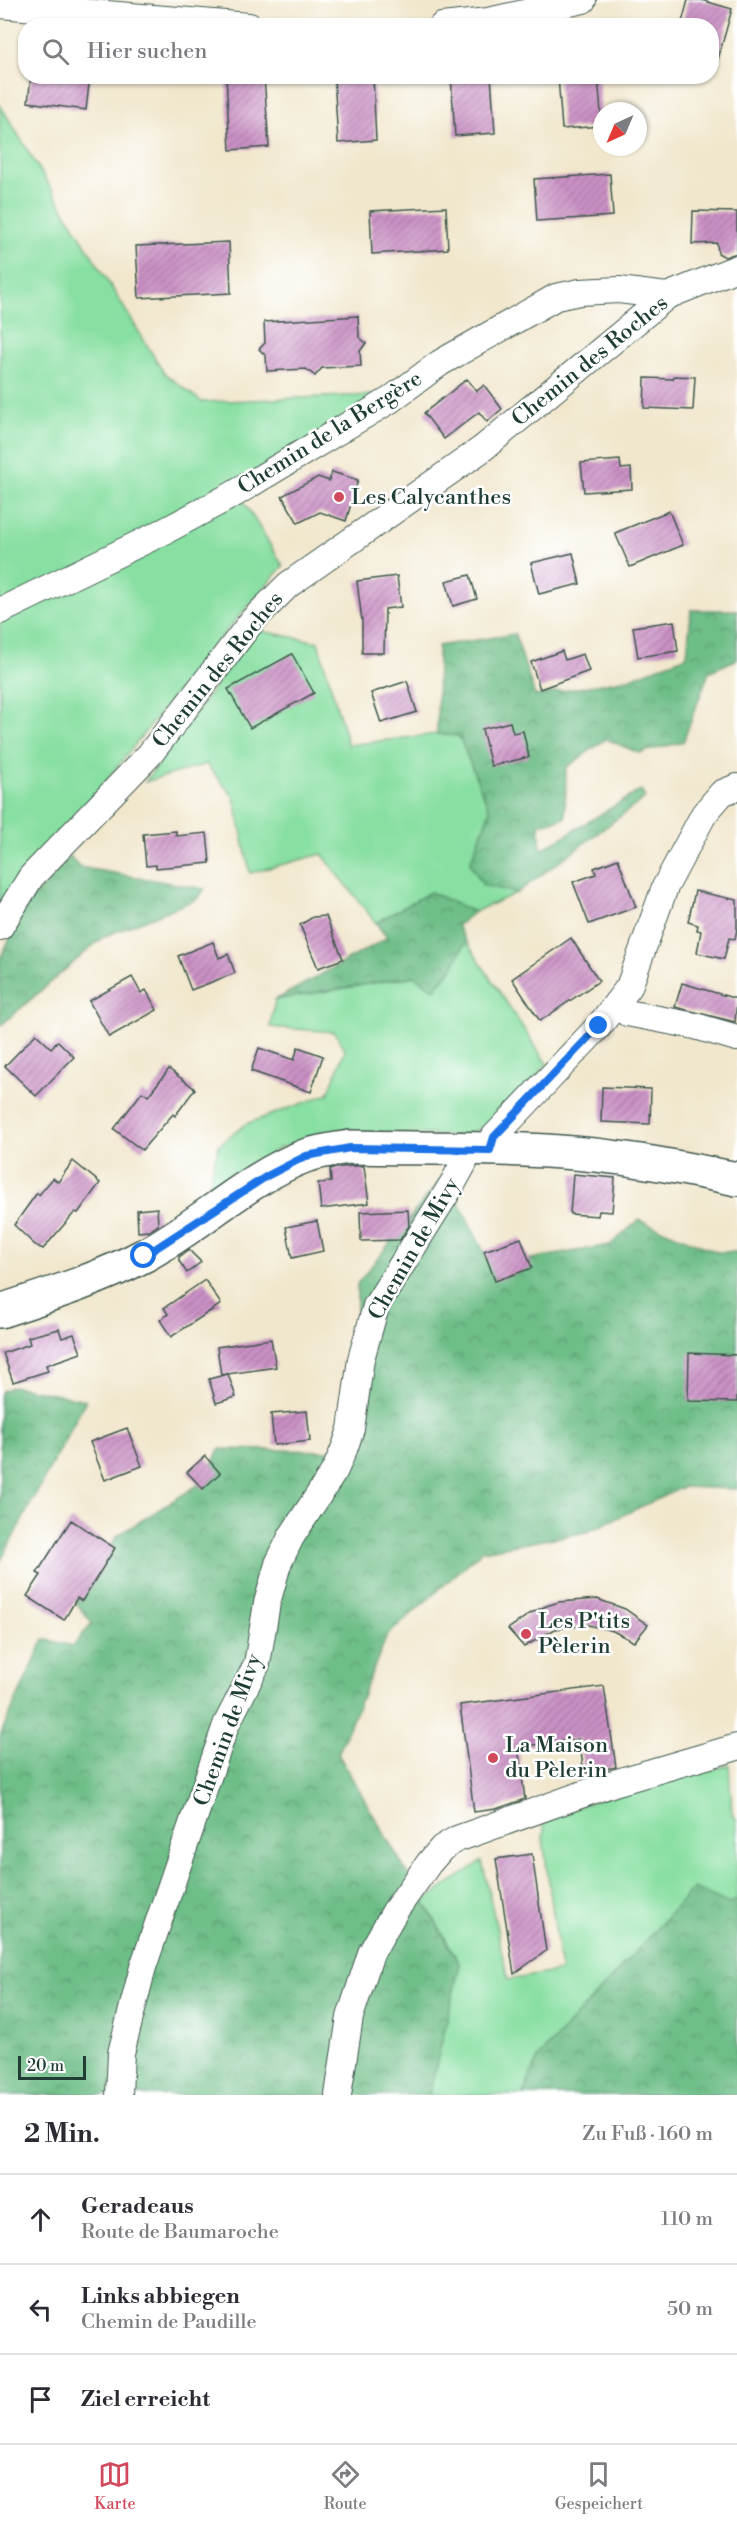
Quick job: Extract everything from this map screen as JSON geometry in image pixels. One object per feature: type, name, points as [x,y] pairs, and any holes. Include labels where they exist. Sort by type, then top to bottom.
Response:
[{"type":"street","points":[[502,18],[583,0]]},
{"type":"street","points":[[0,5],[154,18]]},
{"type":"street","name":"Chemin des Roches","points":[[0,927],[31,877],[150,754],[253,620],[288,585],[482,449],[667,296],[737,268]]},
{"type":"street","name":"Chemin de la Bergère","points":[[0,611],[165,531],[234,494],[390,400],[440,363],[556,297],[580,292],[619,290],[667,296]]},
{"type":"street","name":"Chemin de Mivy","points":[[118,2095],[121,2054],[143,1967],[226,1725],[257,1664],[267,1603],[278,1564],[291,1536],[335,1470],[345,1447],[351,1429],[361,1359],[376,1306],[464,1163],[494,1137],[599,1026],[629,987],[665,887],[704,814],[722,793],[737,787]]},
{"type":"street","points":[[617,1003],[627,1013],[695,1026],[737,1038]]},
{"type":"street","points":[[0,1311],[83,1283],[144,1256],[267,1176],[306,1156],[350,1148],[478,1150],[618,1158],[737,1179]]},
{"type":"street","points":[[338,2095],[350,2018],[371,1953],[395,1911],[442,1848],[475,1832],[614,1783],[737,1747]]},
{"type":"green space","points":[[0,105],[164,373],[202,402],[374,395],[389,404],[242,499],[283,566],[210,650],[100,789],[0,903]]},
{"type":"green space","points":[[691,610],[737,610],[737,659],[709,672],[683,742],[639,753],[606,739],[566,768],[565,818],[539,824],[541,850],[641,790],[645,798],[517,893],[483,885],[470,863],[490,811],[459,736],[437,734],[438,646],[515,634],[535,696],[628,679],[687,656]]},
{"type":"green space","points":[[256,630],[318,642],[348,745],[437,734],[459,736],[490,811],[470,863],[484,885],[517,893],[474,912],[430,892],[376,923],[322,854],[250,873],[234,797],[206,764],[145,782]]},
{"type":"green space","points":[[70,856],[79,867],[205,889],[197,899],[103,937],[0,1026],[0,959],[26,905]]},
{"type":"green space","points":[[430,892],[474,912],[457,926],[466,941],[451,970],[434,989],[414,976],[275,1000],[387,938],[376,923]]},
{"type":"green space","points":[[466,941],[547,1064],[499,1120],[462,1136],[343,1131],[279,1148],[203,1205],[219,1145],[246,1124],[328,1094],[345,1050],[335,1032],[270,1027],[275,1000],[451,970]]},
{"type":"green space","points":[[445,1174],[491,1266],[610,1245],[639,1220],[717,1252],[737,1252],[737,1489],[683,1487],[587,1532],[482,1551],[387,1636],[338,1754],[460,1964],[429,2095],[0,2095],[0,1736],[44,1639],[73,1646],[92,1623],[76,1603],[117,1536],[206,1480],[219,1449],[331,1451],[356,1379],[357,1284]]},
{"type":"green space","points":[[13,1386],[86,1400],[0,1562],[0,1395],[2,1391]]},
{"type":"green space","points":[[729,1765],[732,1813],[737,1820],[737,1899],[538,2058],[523,2095],[429,2095],[460,1964],[424,1901],[482,1861],[508,1980],[561,1971],[543,1839],[545,1818],[600,1799]]},
{"type":"green space","points":[[694,1888],[729,1904],[737,1899],[737,2095],[523,2095],[538,2058]]},
{"type":"building","points":[[688,0],[701,0],[732,9],[719,56],[719,18],[683,18]]},
{"type":"building","points":[[30,84],[89,84],[86,110],[28,102]]},
{"type":"building","points":[[226,84],[265,84],[269,147],[230,150]]},
{"type":"building","points":[[334,84],[373,84],[376,140],[338,143]]},
{"type":"building","points":[[452,84],[492,84],[495,133],[455,136]]},
{"type":"building","points":[[559,84],[599,84],[600,102],[593,102],[593,127],[562,129]]},
{"type":"building","points":[[610,174],[613,216],[537,221],[534,179]]},
{"type":"building","points":[[446,207],[448,249],[372,254],[370,211]]},
{"type":"building","points":[[693,211],[737,212],[737,253],[725,257],[718,253],[717,243],[692,244]]},
{"type":"building","points":[[229,242],[231,293],[139,298],[136,246]]},
{"type":"building","points":[[358,316],[359,337],[366,343],[360,351],[361,366],[322,368],[315,376],[306,369],[267,371],[266,356],[259,349],[265,343],[264,322]]},
{"type":"building","points":[[674,376],[695,377],[693,410],[644,408],[645,378],[673,379]]},
{"type":"building","points":[[467,379],[477,391],[484,385],[502,409],[487,422],[479,412],[444,439],[424,413]]},
{"type":"building","points":[[620,460],[621,469],[631,468],[632,489],[584,492],[581,463]]},
{"type":"building","points":[[332,472],[358,480],[346,521],[320,512],[298,523],[282,496],[318,477],[329,481]]},
{"type":"building","points":[[669,511],[683,545],[630,567],[615,533]]},
{"type":"building","points":[[573,553],[580,584],[539,594],[531,563]]},
{"type":"building","points":[[470,575],[477,599],[453,606],[446,581]]},
{"type":"building","points":[[397,576],[401,607],[385,609],[384,653],[362,653],[362,621],[357,581]]},
{"type":"building","points":[[674,621],[678,651],[638,657],[633,627]]},
{"type":"building","points":[[562,651],[565,660],[583,654],[589,671],[540,689],[531,662]]},
{"type":"building","points":[[292,654],[314,693],[250,728],[228,689]]},
{"type":"building","points":[[407,681],[417,712],[381,723],[371,693]]},
{"type":"building","points":[[510,722],[513,733],[523,731],[529,757],[491,766],[482,729]]},
{"type":"building","points":[[176,831],[176,836],[207,833],[210,863],[156,868],[156,865],[146,866],[143,834]]},
{"type":"building","points":[[618,859],[636,907],[589,924],[573,882],[596,874],[594,868]]},
{"type":"building","points":[[695,891],[737,900],[735,939],[729,938],[724,959],[697,953],[701,931],[697,930],[698,925],[688,922]]},
{"type":"building","points":[[326,916],[343,959],[318,968],[300,925],[313,917]]},
{"type":"building","points":[[571,938],[599,981],[540,1021],[512,979]]},
{"type":"building","points":[[213,942],[219,958],[228,954],[235,973],[191,990],[178,956]]},
{"type":"building","points":[[132,977],[141,993],[146,990],[157,1010],[109,1037],[89,1001]]},
{"type":"building","points":[[682,983],[737,999],[735,1022],[675,1007]]},
{"type":"building","points":[[36,1034],[51,1048],[58,1041],[74,1057],[36,1096],[5,1066]]},
{"type":"building","points":[[298,1047],[323,1056],[311,1092],[251,1071],[259,1048],[294,1060]]},
{"type":"building","points":[[169,1069],[195,1089],[175,1116],[173,1114],[142,1150],[114,1129],[142,1092],[148,1096]]},
{"type":"building","points":[[602,1087],[651,1089],[650,1124],[601,1122]]},
{"type":"building","points":[[73,1161],[100,1183],[78,1213],[75,1212],[43,1249],[35,1245],[14,1225],[37,1193],[39,1195],[53,1178],[58,1182]]},
{"type":"building","points":[[364,1166],[369,1203],[321,1209],[318,1183],[331,1182],[330,1169]]},
{"type":"building","points":[[573,1174],[615,1178],[612,1212],[599,1211],[598,1216],[570,1214]]},
{"type":"building","points":[[157,1208],[158,1225],[149,1231],[138,1232],[137,1210]]},
{"type":"building","points":[[408,1210],[409,1226],[400,1240],[361,1241],[360,1212]]},
{"type":"building","points":[[317,1221],[323,1251],[292,1258],[286,1227]]},
{"type":"building","points":[[521,1238],[532,1268],[495,1281],[484,1251]]},
{"type":"building","points":[[189,1250],[201,1262],[187,1273],[179,1257]]},
{"type":"building","points":[[205,1280],[221,1304],[171,1337],[160,1320],[168,1314],[164,1308]]},
{"type":"building","points":[[59,1329],[62,1338],[74,1334],[81,1353],[46,1365],[48,1371],[13,1382],[3,1353],[30,1344],[28,1337]]},
{"type":"building","points":[[271,1339],[276,1367],[221,1375],[217,1347]]},
{"type":"building","points":[[689,1353],[737,1355],[737,1402],[688,1401]]},
{"type":"building","points":[[228,1374],[236,1397],[216,1403],[209,1379]]},
{"type":"building","points":[[307,1411],[310,1441],[274,1445],[271,1414]]},
{"type":"building","points":[[127,1428],[142,1466],[105,1480],[90,1442]]},
{"type":"building","points":[[205,1456],[220,1473],[203,1489],[187,1472]]},
{"type":"building","points":[[71,1520],[115,1548],[82,1601],[77,1598],[64,1620],[27,1596],[41,1575],[37,1573]]},
{"type":"building","points":[[597,1599],[625,1609],[648,1625],[634,1642],[613,1631],[588,1625],[555,1629],[524,1647],[508,1629],[546,1606],[559,1602]]},
{"type":"building","name":"La Maison du Pèlerin","points":[[604,1686],[616,1767],[584,1773],[579,1739],[518,1747],[525,1799],[496,1809],[474,1812],[460,1705]]},
{"type":"building","points":[[532,1854],[546,1951],[514,1974],[496,1859]]},
{"type":"place","name":"Les Calycanthes","points":[[339,497]]},
{"type":"place","name":"Les P'tits Pèlerin","points":[[526,1634]]},
{"type":"place","name":"La Maison du Pèlerin","points":[[493,1758]]},
{"type":"route","points":[[144,1256],[267,1176],[306,1156],[328,1150],[350,1148],[490,1150],[494,1137],[507,1126],[599,1026]]}]
